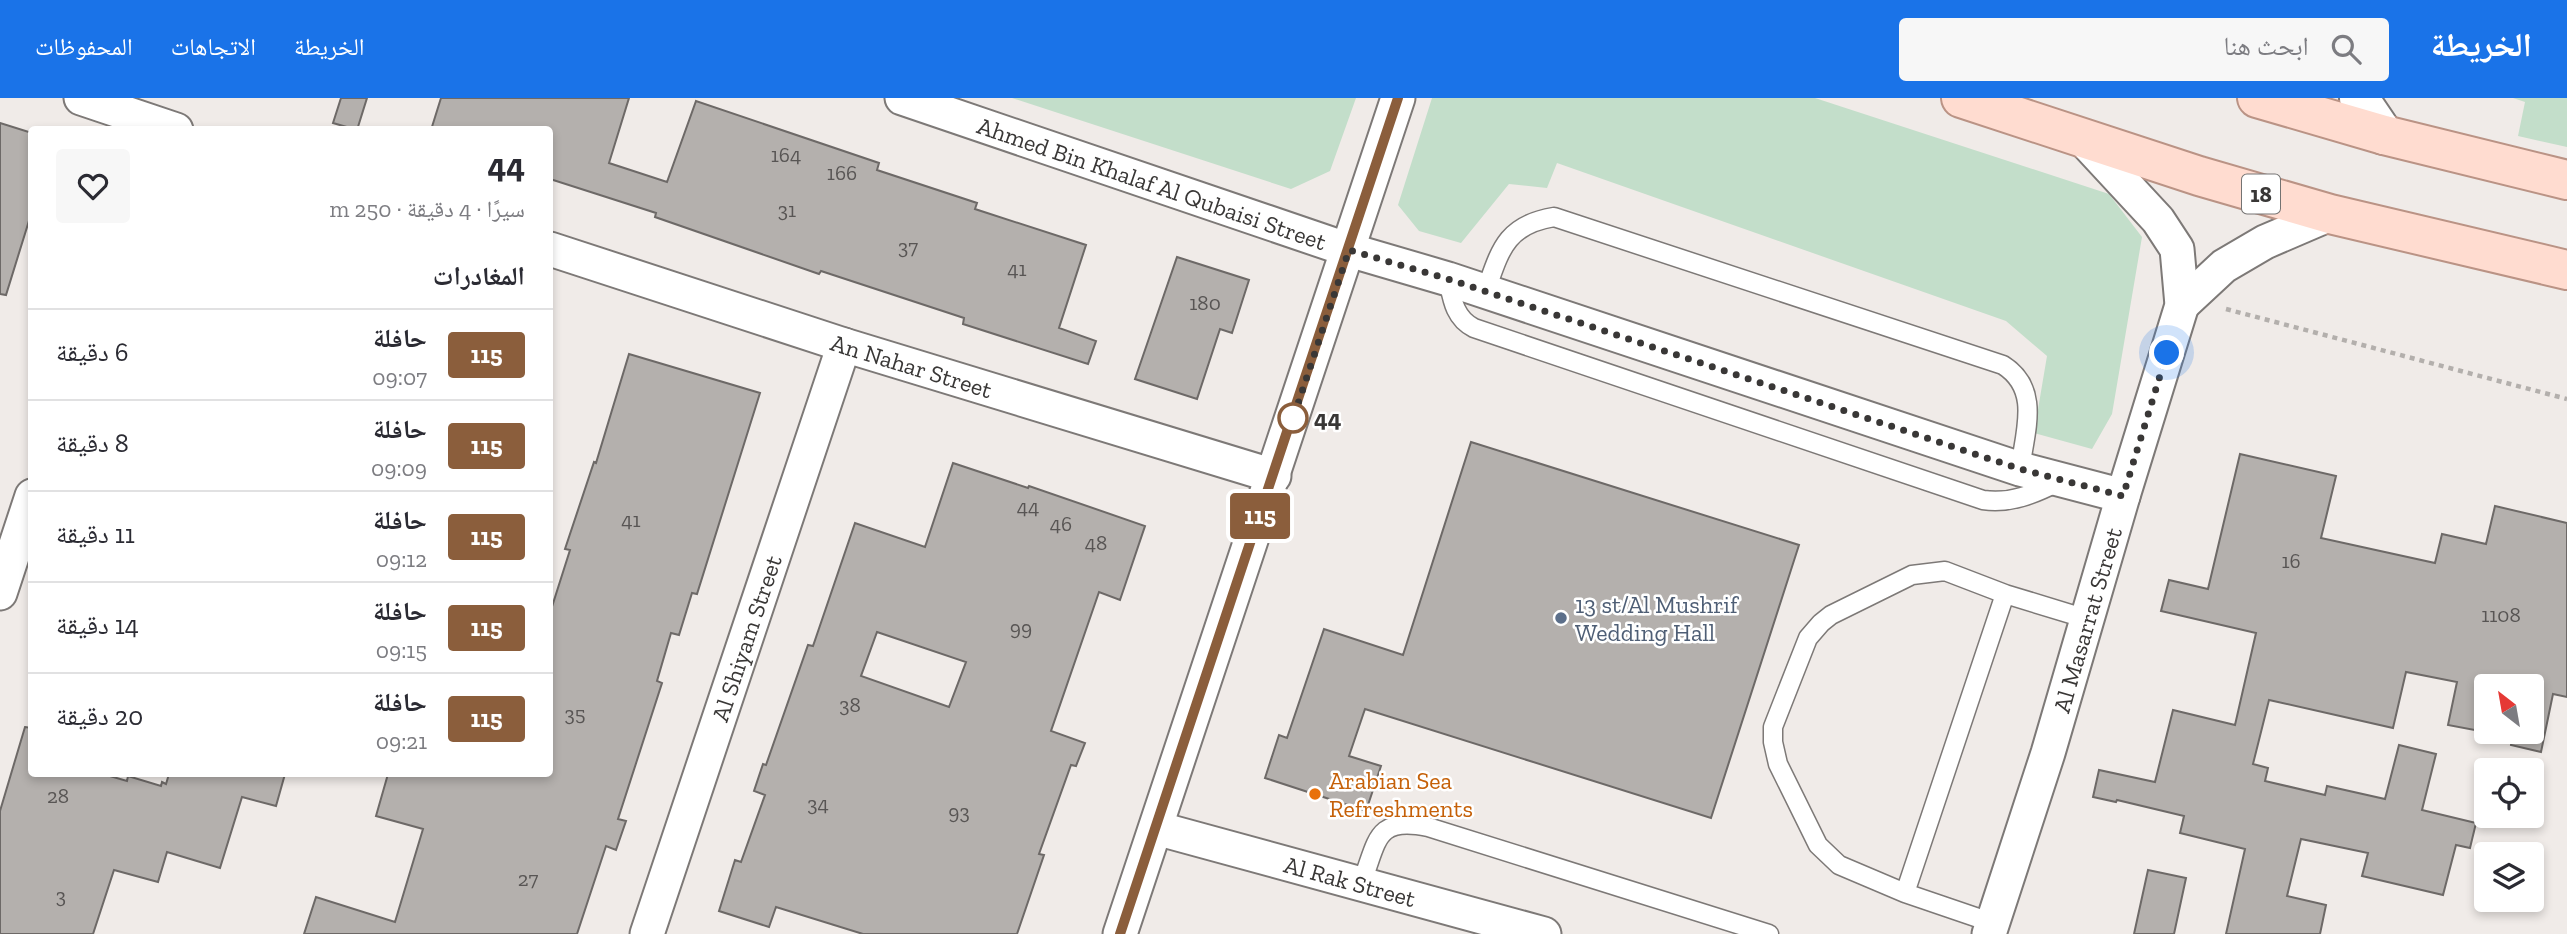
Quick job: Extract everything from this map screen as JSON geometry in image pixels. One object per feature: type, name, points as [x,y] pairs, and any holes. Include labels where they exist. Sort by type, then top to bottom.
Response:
[{"type":"main road","name":"18","points":[[1961,98],[2199,176],[2330,214],[2567,270]]},
{"type":"main road","points":[[2257,98],[2384,135],[2567,180]]},
{"type":"street","points":[[81,98],[157,126]]},
{"type":"street","name":"Ahmed Bin Khalaf Al Qubaisi Street","points":[[902,98],[1349,250],[1448,279],[2020,469],[2123,496]]},
{"type":"street","points":[[1120,934],[1398,98]]},
{"type":"street","points":[[2359,98],[2384,135]]},
{"type":"street","name":"Al Masarrat Street","points":[[1991,928],[2048,753],[2182,305],[2177,249],[2158,220],[2081,137]]},
{"type":"street","points":[[2182,305],[2224,267],[2264,242],[2330,214]]},
{"type":"street","name":"An Nahar Street","points":[[553,249],[844,345],[1274,476]]},
{"type":"street","name":"Al Shiyam Street","points":[[648,934],[844,345]]},
{"type":"street","points":[[0,593],[28,508]]},
{"type":"street","name":"Al Rak Street","points":[[1156,828],[1544,934]]},
{"type":"lane","points":[[1485,293],[1501,247],[1518,231],[1536,220],[1554,217],[1977,356],[2003,365],[2022,381],[2028,409],[2020,469]]},
{"type":"lane","points":[[1448,279],[1457,314],[1465,324],[1474,328],[1983,500],[2000,502],[2035,494],[2061,481]]},
{"type":"lane","points":[[1991,928],[1839,866],[1818,845],[1777,764],[1773,727],[1808,638],[1831,615],[1912,575],[1945,571],[2005,594],[2087,619]]},
{"type":"lane","points":[[1905,893],[2005,594]]},
{"type":"lane","points":[[1361,884],[1381,834],[1388,827],[1409,823],[1769,934]]},
{"type":"path","points":[[2224,308],[2567,398]]},
{"type":"green space","points":[[1012,98],[1356,98],[1330,171],[1291,189]]},
{"type":"green space","points":[[1432,98],[1815,98],[2109,194],[2142,237],[2112,414],[2092,449],[2034,433],[2047,356],[2006,321],[1557,163],[1547,188],[1509,184],[1461,243],[1419,231],[1398,205]]},
{"type":"green space","points":[[2513,98],[2567,98],[2567,147],[2518,136],[2525,102]]},
{"type":"building","points":[[341,98],[367,98],[358,126],[333,123]]},
{"type":"building","points":[[441,98],[629,98],[609,163],[667,182],[696,101],[879,163],[877,170],[977,203],[975,209],[1086,245],[1059,328],[1096,341],[1088,364],[963,324],[964,318],[821,271],[819,274],[655,217],[656,213],[553,180],[553,126],[432,126]]},
{"type":"building","points":[[0,123],[28,132],[28,224],[6,295],[0,294]]},
{"type":"building","points":[[1177,257],[1249,280],[1232,333],[1220,329],[1197,399],[1135,379]]},
{"type":"building","points":[[629,354],[760,393],[697,594],[692,593],[679,635],[671,633],[657,681],[662,683],[618,819],[626,821],[616,850],[606,846],[577,934],[304,934],[316,897],[395,922],[423,829],[376,816],[387,777],[553,777],[553,604],[570,550],[565,549],[594,462],[596,463]]},
{"type":"building","points":[[1471,442],[1799,545],[1711,818],[1365,709],[1349,756],[1381,766],[1366,811],[1265,778],[1279,735],[1287,738],[1324,629],[1403,655]]},
{"type":"building","points":[[2240,454],[2336,476],[2321,538],[2435,563],[2442,534],[2486,544],[2495,506],[2567,523],[2567,697],[2553,694],[2544,738],[2544,674],[2474,674],[2474,730],[2448,725],[2457,682],[2406,672],[2393,728],[2269,700],[2253,764],[2268,768],[2265,781],[2325,795],[2327,786],[2385,799],[2399,745],[2436,754],[2422,810],[2474,823],[2475,828],[2470,848],[2456,845],[2443,895],[2362,876],[2368,853],[2301,839],[2287,896],[2326,905],[2320,934],[2226,934],[2245,849],[2180,833],[2184,816],[2093,797],[2099,770],[2155,782],[2173,710],[2235,725],[2256,633],[2161,611],[2169,580],[2208,589]]},
{"type":"building","points":[[953,463],[1145,526],[1120,600],[1099,592],[1051,731],[1085,743],[1076,766],[1071,765],[1039,854],[1044,855],[1017,934],[863,934],[776,907],[769,927],[719,911],[735,860],[741,862],[765,795],[754,791],[763,764],[766,765],[808,645],[813,646],[855,523],[925,547]],"holes":[[[877,632],[966,662],[949,707],[861,676]]]},
{"type":"building","points":[[25,727],[28,727],[28,777],[113,777],[127,781],[128,777],[131,777],[161,786],[162,782],[166,784],[168,777],[284,777],[276,806],[242,797],[220,868],[167,852],[158,882],[114,870],[93,934],[0,934],[0,811]]},
{"type":"building","points":[[2511,744],[2543,744],[2541,752]]},
{"type":"building","points":[[2148,870],[2186,878],[2174,934],[2134,934]]},
{"type":"bus line","name":"115","points":[[1120,934],[1398,98]]},
{"type":"place","name":"44","points":[[1293,418]]},
{"type":"place","name":"13 st/Al Mushrif Wedding Hall","points":[[1561,618]]},
{"type":"place","name":"Arabian Sea Refreshments","points":[[1315,794]]},
{"type":"route","points":[[1293,418],[1290,428],[1349,250],[1448,279],[2020,469],[2123,496],[2167,353]]}]
